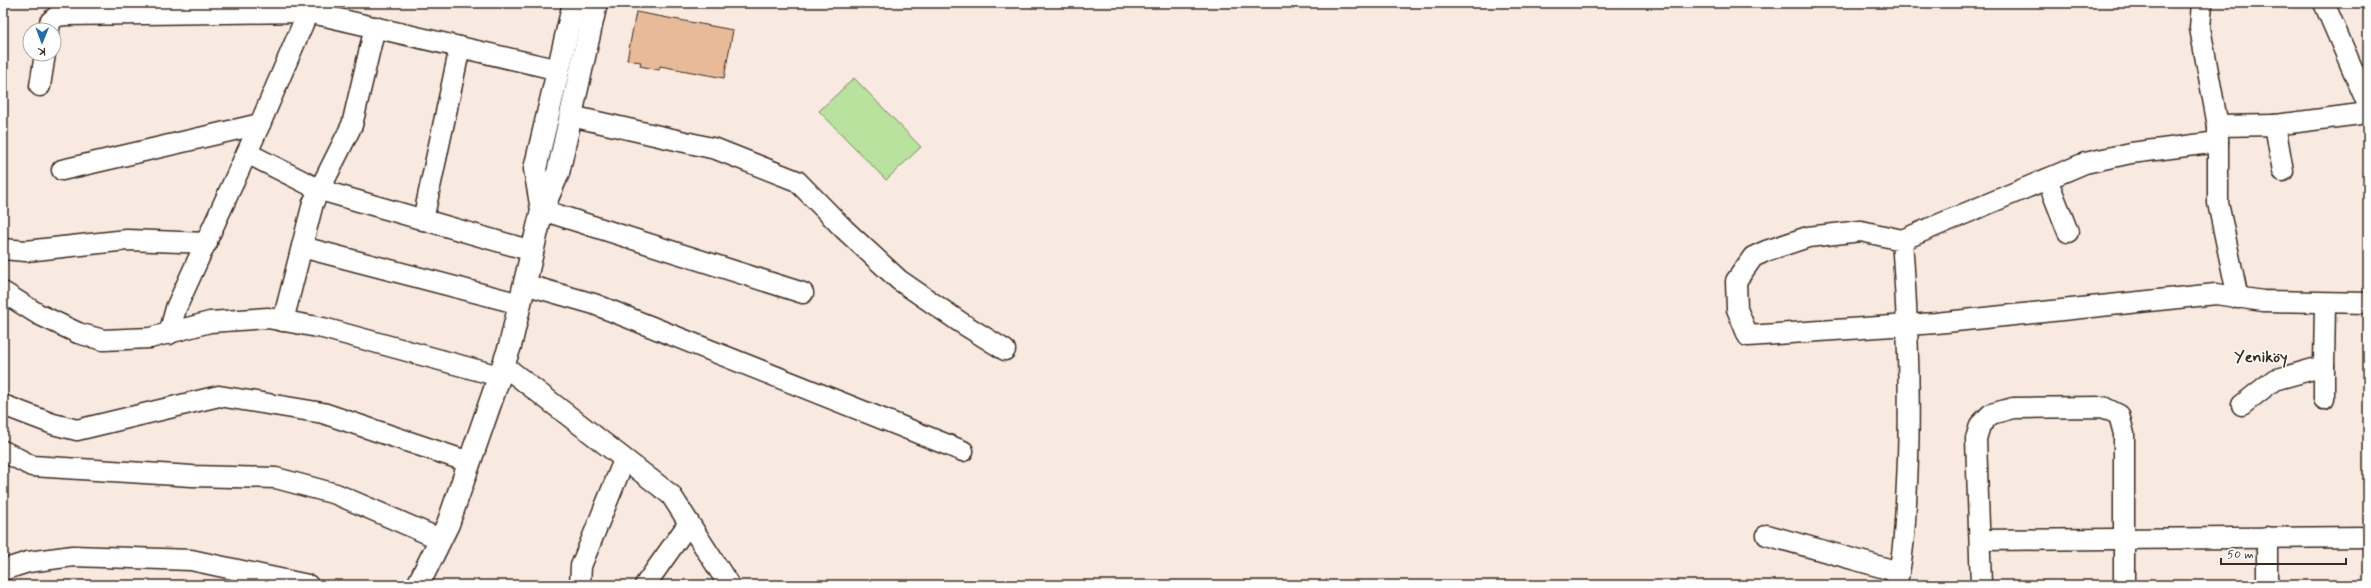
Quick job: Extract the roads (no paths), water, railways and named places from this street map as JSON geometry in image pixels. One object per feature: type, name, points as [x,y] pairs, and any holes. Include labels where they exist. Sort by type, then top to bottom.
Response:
[{"type":"main road","points":[[542,210],[535,170],[574,3]]},
{"type":"main road","points":[[418,585],[448,524],[501,370],[522,294],[542,210],[558,173],[596,3]]},
{"type":"street","points":[[2202,3],[2200,28],[2218,134],[2218,203],[2238,298]]},
{"type":"street","points":[[2324,3],[2368,104]]},
{"type":"street","points":[[50,22],[57,16],[124,8],[311,8],[375,27],[559,70]]},
{"type":"street","points":[[169,334],[176,308],[207,243],[311,8]]},
{"type":"street","points":[[283,321],[313,203],[352,125],[375,27]]},
{"type":"street","points":[[423,220],[460,47]]},
{"type":"street","points":[[40,86],[44,62]]},
{"type":"street","points":[[2368,113],[2218,134],[2085,163],[1902,240],[1861,230],[1808,237],[1766,251],[1753,257],[1736,281],[1737,309],[1748,336],[1908,325],[2216,294],[2263,302],[2368,304]]},
{"type":"street","points":[[571,116],[716,148],[797,181],[844,229],[899,280],[1004,350]]},
{"type":"street","points":[[62,170],[260,124]]},
{"type":"street","points":[[2275,125],[2283,171]]},
{"type":"street","points":[[247,153],[320,190],[532,251]]},
{"type":"street","points":[[2047,179],[2068,232]]},
{"type":"street","points":[[542,210],[803,293]]},
{"type":"street","points":[[3,249],[26,251],[126,240],[207,243]]},
{"type":"street","points":[[1767,536],[1898,579],[1904,557],[1910,437],[1908,325],[1902,240]]},
{"type":"street","points":[[302,247],[522,294],[594,304],[963,451]]},
{"type":"street","points":[[3,292],[38,314],[78,333],[103,340],[150,338],[210,322],[268,318],[322,328],[501,370],[671,495],[729,585]]},
{"type":"street","points":[[2324,399],[2325,302]]},
{"type":"street","points":[[2242,405],[2274,380],[2324,366]]},
{"type":"street","points":[[3,405],[53,424],[77,430],[219,396],[323,413],[469,462]]},
{"type":"street","points":[[1981,585],[1976,439],[1980,426],[1991,414],[2013,408],[2103,407],[2119,415],[2124,434],[2124,585]]},
{"type":"street","points":[[3,451],[32,466],[192,476],[276,478],[336,494],[440,539]]},
{"type":"street","points":[[580,585],[581,566],[624,460]]},
{"type":"street","points":[[645,585],[689,523]]},
{"type":"street","points":[[1980,540],[2125,537],[2368,537]]},
{"type":"street","points":[[2267,537],[2267,585]]},
{"type":"street","points":[[3,570],[28,562],[73,556],[191,560],[308,585]]},
{"type":"district","name":"Yeniköy","points":[[2261,356]]}]
